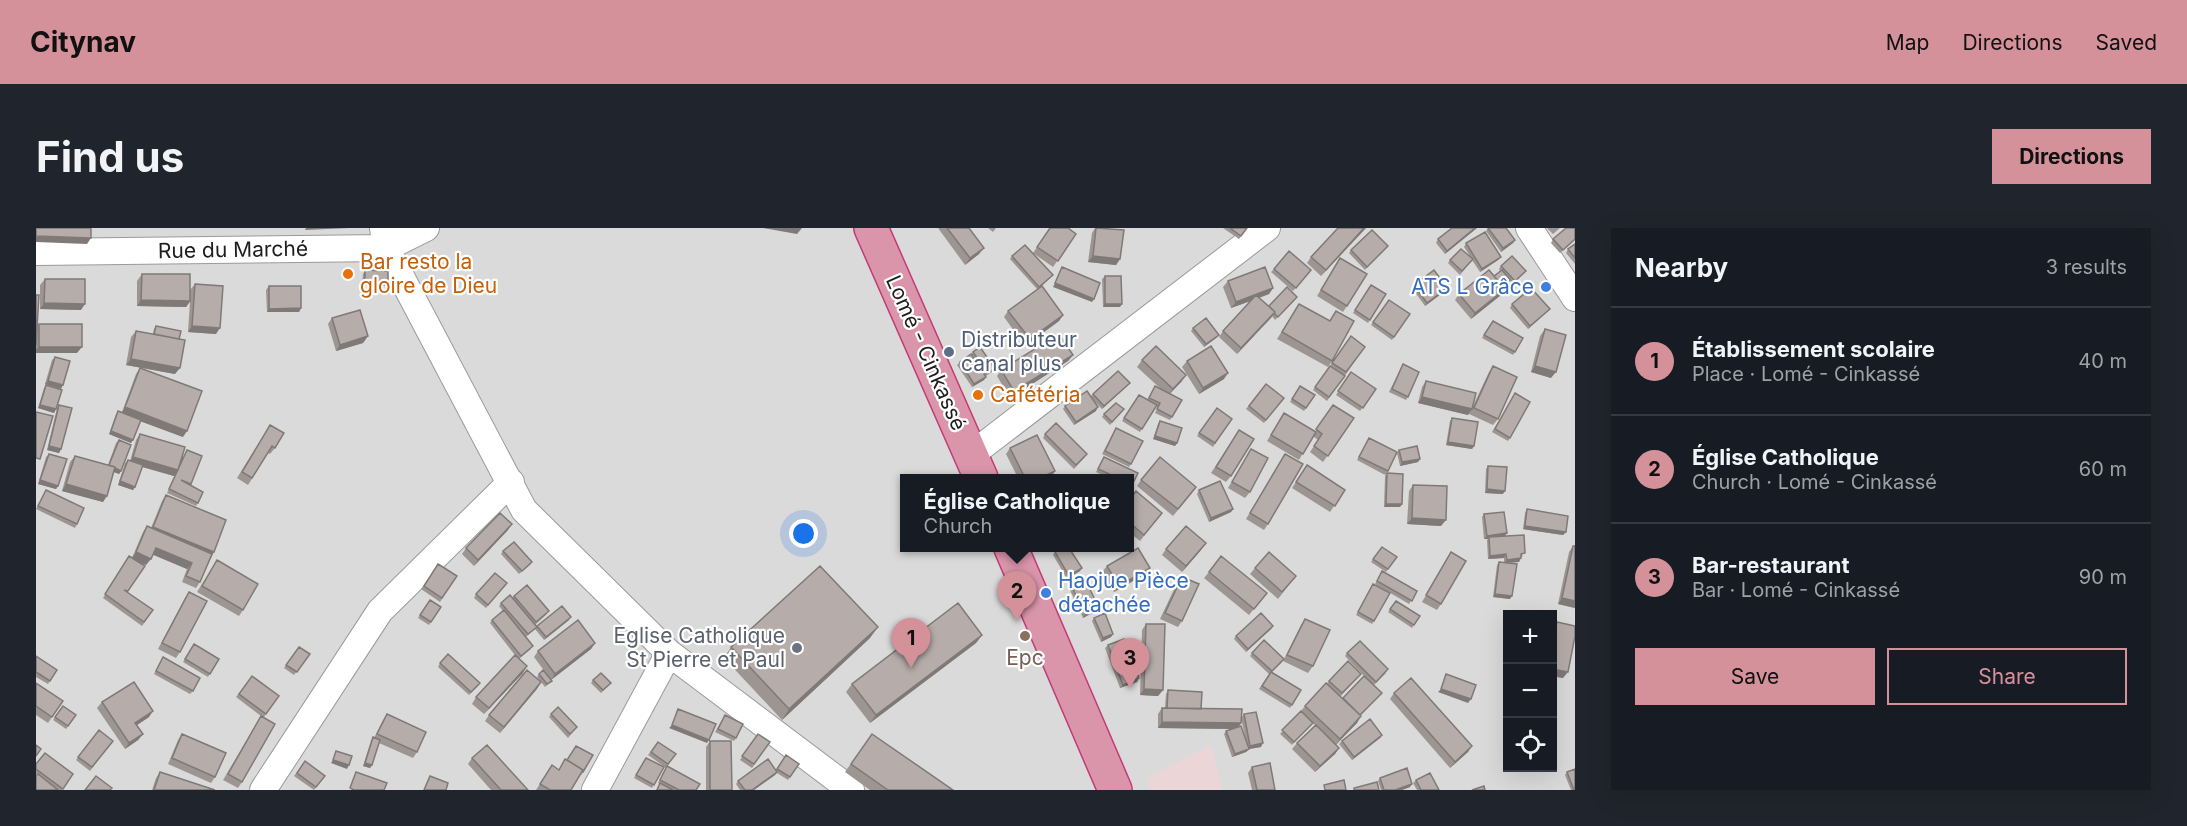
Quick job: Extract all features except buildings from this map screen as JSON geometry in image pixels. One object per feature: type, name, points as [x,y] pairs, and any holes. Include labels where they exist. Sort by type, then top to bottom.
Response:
[{"type":"highway","name":"Lomé - Cinkassé","points":[[871,228],[976,467]]},
{"type":"highway","points":[[1013,552],[1115,790]]},
{"type":"street","name":"Rue du Marché","points":[[36,252],[385,238],[426,228]]},
{"type":"street","points":[[976,467],[1267,228]]},
{"type":"street","points":[[1529,228],[1575,297]]},
{"type":"street","points":[[385,238],[524,510],[669,653],[851,790]]},
{"type":"street","points":[[263,790],[380,611],[511,482]]},
{"type":"street","points":[[595,790],[669,653]]},
{"type":"shaded area","points":[[36,228],[1575,228],[1575,790],[36,790]]},
{"type":"shaded area","points":[[1211,745],[1223,790],[1152,790],[1147,778]]},
{"type":"place","name":"Bar resto la gloire de Dieu","points":[[348,274]]},
{"type":"place","name":"ATS L Grâce","points":[[1546,287]]},
{"type":"place","name":"Distributeur canal plus","points":[[949,352]]},
{"type":"place","name":"Cafétéria","points":[[978,395]]},
{"type":"place","name":"Haojue Pièce détachée","points":[[1046,593]]},
{"type":"place","name":"Église Catholique","points":[[1017,621]]},
{"type":"place","name":"Epc","points":[[1025,636]]},
{"type":"place","name":"Eglise Catholique St Pierre et Paul","points":[[797,648]]},
{"type":"place","name":"Établissement scolaire","points":[[911,668]]},
{"type":"place","name":"Bar-restaurant","points":[[1130,688]]}]
